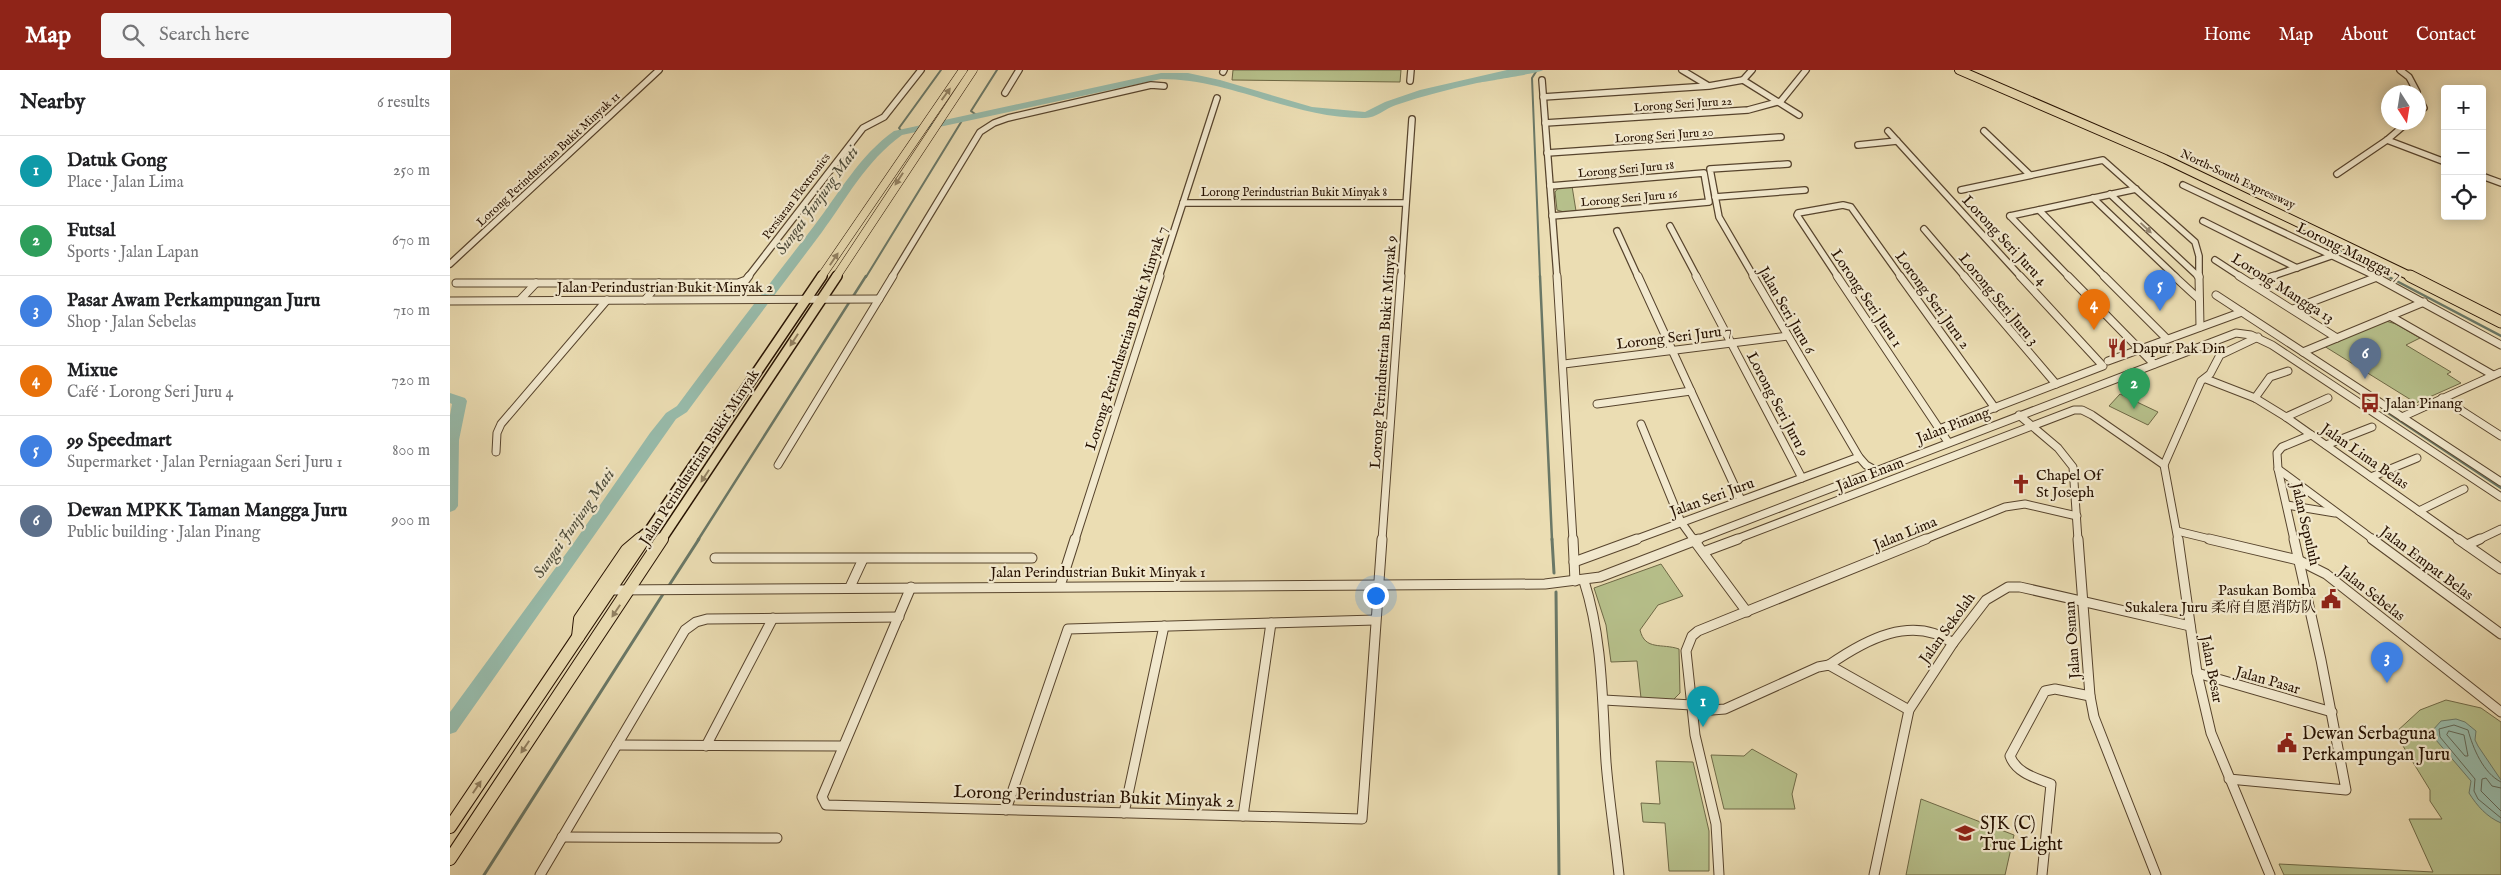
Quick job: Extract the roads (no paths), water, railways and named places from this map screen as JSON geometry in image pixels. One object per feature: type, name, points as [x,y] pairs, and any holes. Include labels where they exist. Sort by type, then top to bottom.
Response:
[{"type":"highway","name":"North–South Expressway","points":[[1959,70],[2090,126],[2256,201],[2501,322]]},
{"type":"highway","name":"North–South Expressway","points":[[1970,70],[2098,124],[2259,197],[2501,315]]},
{"type":"main road","name":"Jalan Perindustrian Bukit Minyak","points":[[450,827],[612,590],[913,140],[963,70]]},
{"type":"main road","name":"Jalan Perindustrian Bukit Minyak","points":[[450,859],[926,138],[973,70]]},
{"type":"main road","points":[[578,640],[580,619],[612,571],[627,550],[655,525]]},
{"type":"street","name":"Lorong Perindustrian Bukit Minyak 11","points":[[450,264],[660,70]]},
{"type":"street","name":"Persiaran Flextronics","points":[[659,283],[738,282],[746,280],[865,126],[884,117],[921,70]]},
{"type":"street","points":[[1005,93],[1019,70]]},
{"type":"street","points":[[1410,81],[1411,70]]},
{"type":"street","points":[[1682,70],[1709,86]]},
{"type":"street","points":[[1543,97],[1709,86],[1743,80],[1752,70]]},
{"type":"street","points":[[1778,102],[1806,70]]},
{"type":"street","points":[[2400,70],[2409,77],[2413,85]]},
{"type":"street","points":[[1542,80],[1564,364],[1574,562],[1579,581],[1596,624],[1604,700],[1606,760],[1619,875]]},
{"type":"street","points":[[1743,80],[1799,115]]},
{"type":"street","points":[[778,465],[980,132],[994,123],[1008,118],[1151,85],[1164,86]]},
{"type":"street","name":"Lorong Perindustrian Bukit Minyak 7","points":[[1060,586],[1217,98]]},
{"type":"street","name":"Lorong Seri Juru 22","points":[[1545,123],[1748,110],[1778,102]]},
{"type":"street","name":"Lorong Perindustrian Bukit Minyak 9","points":[[1362,819],[1377,586],[1386,493],[1412,119]]},
{"type":"street","points":[[2337,174],[2399,130]]},
{"type":"street","name":"Lorong Seri Juru 4","points":[[1888,131],[2106,364]]},
{"type":"street","points":[[1984,131],[2030,175]]},
{"type":"street","name":"Lorong Seri Juru 20","points":[[1547,153],[1781,137]]},
{"type":"street","points":[[2387,140],[2441,160]]},
{"type":"street","points":[[1858,146],[1897,141]]},
{"type":"street","points":[[1960,190],[2103,160],[2195,242],[2199,256],[2200,327]]},
{"type":"street","name":"Lorong Seri Juru 18","points":[[1550,186],[1788,164]]},
{"type":"street","name":"Jalan Seri Juru 6","points":[[1707,171],[1719,217],[1859,457]]},
{"type":"street","name":"Lorong Seri Juru 16","points":[[1552,216],[1709,202],[1707,171]]},
{"type":"street","points":[[2486,177],[2501,183]]},
{"type":"street","name":"Lorong Mangga 7","points":[[2183,185],[2377,277],[2501,345]]},
{"type":"street","points":[[2136,189],[2010,216],[2154,364]]},
{"type":"street","points":[[1715,197],[1805,190]]},
{"type":"street","points":[[2110,194],[2199,277]]},
{"type":"street","points":[[2093,198],[2200,299]]},
{"type":"street","name":"Lorong Perindustrian Bukit Minyak 8","points":[[1183,203],[1406,203]]},
{"type":"street","name":"Lorong Seri Juru 1","points":[[1851,207],[1844,205],[1802,212],[1797,216],[1948,442]]},
{"type":"street","name":"Lorong Seri Juru 2","points":[[1851,207],[1995,408]]},
{"type":"street","points":[[2039,210],[2167,339]]},
{"type":"street","points":[[2203,221],[2296,268]]},
{"type":"street","name":"Lorong Seri Juru 9","points":[[1670,226],[1729,343],[1802,478]]},
{"type":"street","name":"Lorong Seri Juru 3","points":[[1924,229],[2056,384]]},
{"type":"street","points":[[1617,231],[1741,500]]},
{"type":"street","points":[[2252,283],[2331,256]]},
{"type":"street","name":"Lorong Mangga 13","points":[[2215,260],[2337,338]]},
{"type":"street","points":[[2292,309],[2377,277]]},
{"type":"street","points":[[456,283],[659,283]]},
{"type":"street","points":[[520,300],[536,283]]},
{"type":"street","points":[[645,300],[659,283]]},
{"type":"street","points":[[2216,295],[2501,482]]},
{"type":"street","name":"Jalan Perindustrian Bukit Minyak 2","points":[[450,301],[879,299]]},
{"type":"street","points":[[496,452],[497,433],[501,424],[607,300]]},
{"type":"street","points":[[2303,352],[2424,302]]},
{"type":"street","points":[[1939,429],[2167,339],[2242,312]]},
{"type":"street","points":[[2200,313],[2215,322]]},
{"type":"street","points":[[2390,316],[2493,375]]},
{"type":"street","name":"Jalan Pinang","points":[[1579,581],[1600,577],[1948,442],[2236,334],[2258,338],[2501,497]]},
{"type":"street","name":"Lorong Seri Juru 7","points":[[1564,364],[1788,336]]},
{"type":"street","points":[[2164,465],[2201,381],[2206,379],[2220,355],[2258,338]]},
{"type":"street","points":[[2255,398],[2270,377],[2288,371]]},
{"type":"street","points":[[2402,416],[2501,372]]},
{"type":"street","name":"Jalan Lima Belas","points":[[2206,379],[2255,398],[2286,417],[2501,569]]},
{"type":"street","points":[[1597,404],[1691,391]]},
{"type":"street","points":[[2286,417],[2328,398]]},
{"type":"street","points":[[2442,398],[2501,436]]},
{"type":"street","name":"Jalan Enam","points":[[1703,552],[2074,410],[2082,410],[2164,465]]},
{"type":"street","name":"Jalan Osman","points":[[2019,415],[2064,454],[2073,467],[2090,696],[2094,717],[2156,875]]},
{"type":"street","points":[[1641,424],[1681,522],[1747,612]]},
{"type":"street","points":[[2326,445],[2372,427]]},
{"type":"street","name":"Jalan Sepuluh","points":[[2229,779],[2346,790],[2332,712],[2278,469],[2277,454],[2282,447],[2311,435]]},
{"type":"street","points":[[1859,457],[1866,465],[1875,470]]},
{"type":"street","name":"Jalan Seri Juru","points":[[1574,562],[1859,457]]},
{"type":"street","points":[[2371,477],[2417,458]]},
{"type":"street","name":"Jalan Besar","points":[[2164,465],[2177,531],[2197,674],[2211,733],[2270,875]]},
{"type":"street","name":"Jalan Empat Belas","points":[[2278,469],[2501,634]]},
{"type":"street","points":[[2419,511],[2464,488]]},
{"type":"street","name":"Jalan Lima","points":[[1719,875],[1716,824],[1695,736],[1686,651],[1692,636],[1698,631],[2005,507],[2025,504],[2077,516]]},
{"type":"street","name":"Jalan Empat Belas","points":[[2287,505],[2337,513]]},
{"type":"street","points":[[2467,545],[2501,529]]},
{"type":"street","name":"Jalan Sebelas","points":[[2177,531],[2298,560],[2326,574],[2501,712]]},
{"type":"street","name":"Jalan Perindustrian Bukit Minyak 1","points":[[715,558],[1032,558]]},
{"type":"street","points":[[850,587],[863,559]]},
{"type":"street","name":"Jalan Perindustrian Bukit Minyak 1","points":[[612,590],[850,587],[1377,586],[1545,584],[1579,581]]},
{"type":"street","points":[[617,745],[843,746],[912,587]]},
{"type":"street","name":"Jalan Sekolah","points":[[1874,875],[1909,710],[1953,643],[1986,600],[2008,587],[2020,587],[2190,626]]},
{"type":"street","points":[[540,875],[685,630],[696,622],[707,619],[899,616]]},
{"type":"street","points":[[706,746],[773,618]]},
{"type":"street","points":[[1006,810],[1068,629],[1375,620]]},
{"type":"street","points":[[1242,816],[1271,623]]},
{"type":"street","points":[[1124,813],[1164,626]]},
{"type":"street","points":[[1604,700],[1692,705],[1712,710],[1725,708],[1818,667],[1828,666],[1837,659],[1887,636],[1912,629],[1938,631],[1953,643]]},
{"type":"street","points":[[1828,666],[1909,710]]},
{"type":"street","name":"Jalan Pasar","points":[[2197,674],[2332,712]]},
{"type":"street","points":[[2042,875],[2051,784],[2019,770],[2013,764],[2010,756],[2045,691],[2055,689],[2090,696]]},
{"type":"street","name":"Lorong Perindustrian Bukit Minyak 2","points":[[843,746],[822,797],[826,805],[1362,819]]},
{"type":"street","points":[[562,837],[777,838]]},
{"type":"water","points":[[2456,719],[2465,722],[2476,731],[2475,740],[2478,746],[2501,780],[2501,823],[2483,811],[2475,802],[2469,793],[2471,781],[2436,740],[2432,731],[2441,721]]},
{"type":"waterway","points":[[902,132],[899,128],[941,70]]},
{"type":"waterway","points":[[979,117],[971,111],[997,70]]},
{"type":"waterway","points":[[1537,70],[1532,78],[1540,277]]},
{"type":"waterway","name":"Sungai Junjung Mati","points":[[450,726],[579,548],[655,437],[671,416],[682,409],[820,226],[854,176],[885,142],[898,133],[1161,76],[1188,76],[1220,83],[1311,110],[1367,115],[1389,104],[1424,92],[1507,73],[1538,70]]},
{"type":"waterway","points":[[866,277],[963,119]]},
{"type":"waterway","points":[[2319,240],[2389,277]]},
{"type":"waterway","points":[[698,540],[866,276]]},
{"type":"waterway","points":[[1540,276],[1552,540]]},
{"type":"waterway","points":[[2387,276],[2501,336]]},
{"type":"waterway","points":[[450,398],[460,401],[452,440],[450,506]]},
{"type":"waterway","points":[[2388,413],[2501,488]]},
{"type":"waterway","points":[[668,587],[699,539]]},
{"type":"waterway","points":[[1552,539],[1554,573]]},
{"type":"waterway","points":[[484,875],[665,591]]},
{"type":"waterway","points":[[1556,592],[1559,875]]},
{"type":"place","name":"99 Speedmart","points":[[2160,311]]},
{"type":"place","name":"Mixue","points":[[2094,330]]},
{"type":"place","name":"Dapur Pak Din","points":[[2117,348]]},
{"type":"place","name":"Dewan MPKK Taman Mangga Juru","points":[[2365,379]]},
{"type":"place","name":"Jalan Pinang","points":[[2370,403]]},
{"type":"place","name":"Futsal","points":[[2134,409]]},
{"type":"place","name":"Chapel Of St Joseph","points":[[2021,484]]},
{"type":"place","name":"Pasukan Bomba Sukalera Juru 柔府自愿消防队","points":[[2331,599]]},
{"type":"place","name":"Pasar Awam Perkampungan Juru","points":[[2387,683]]},
{"type":"place","name":"Datuk Gong","points":[[1703,727]]},
{"type":"place","name":"Dewan Serbaguna Perkampungan Juru","points":[[2287,743]]},
{"type":"place","name":"SJK (C) True Light","points":[[1965,833]]}]
